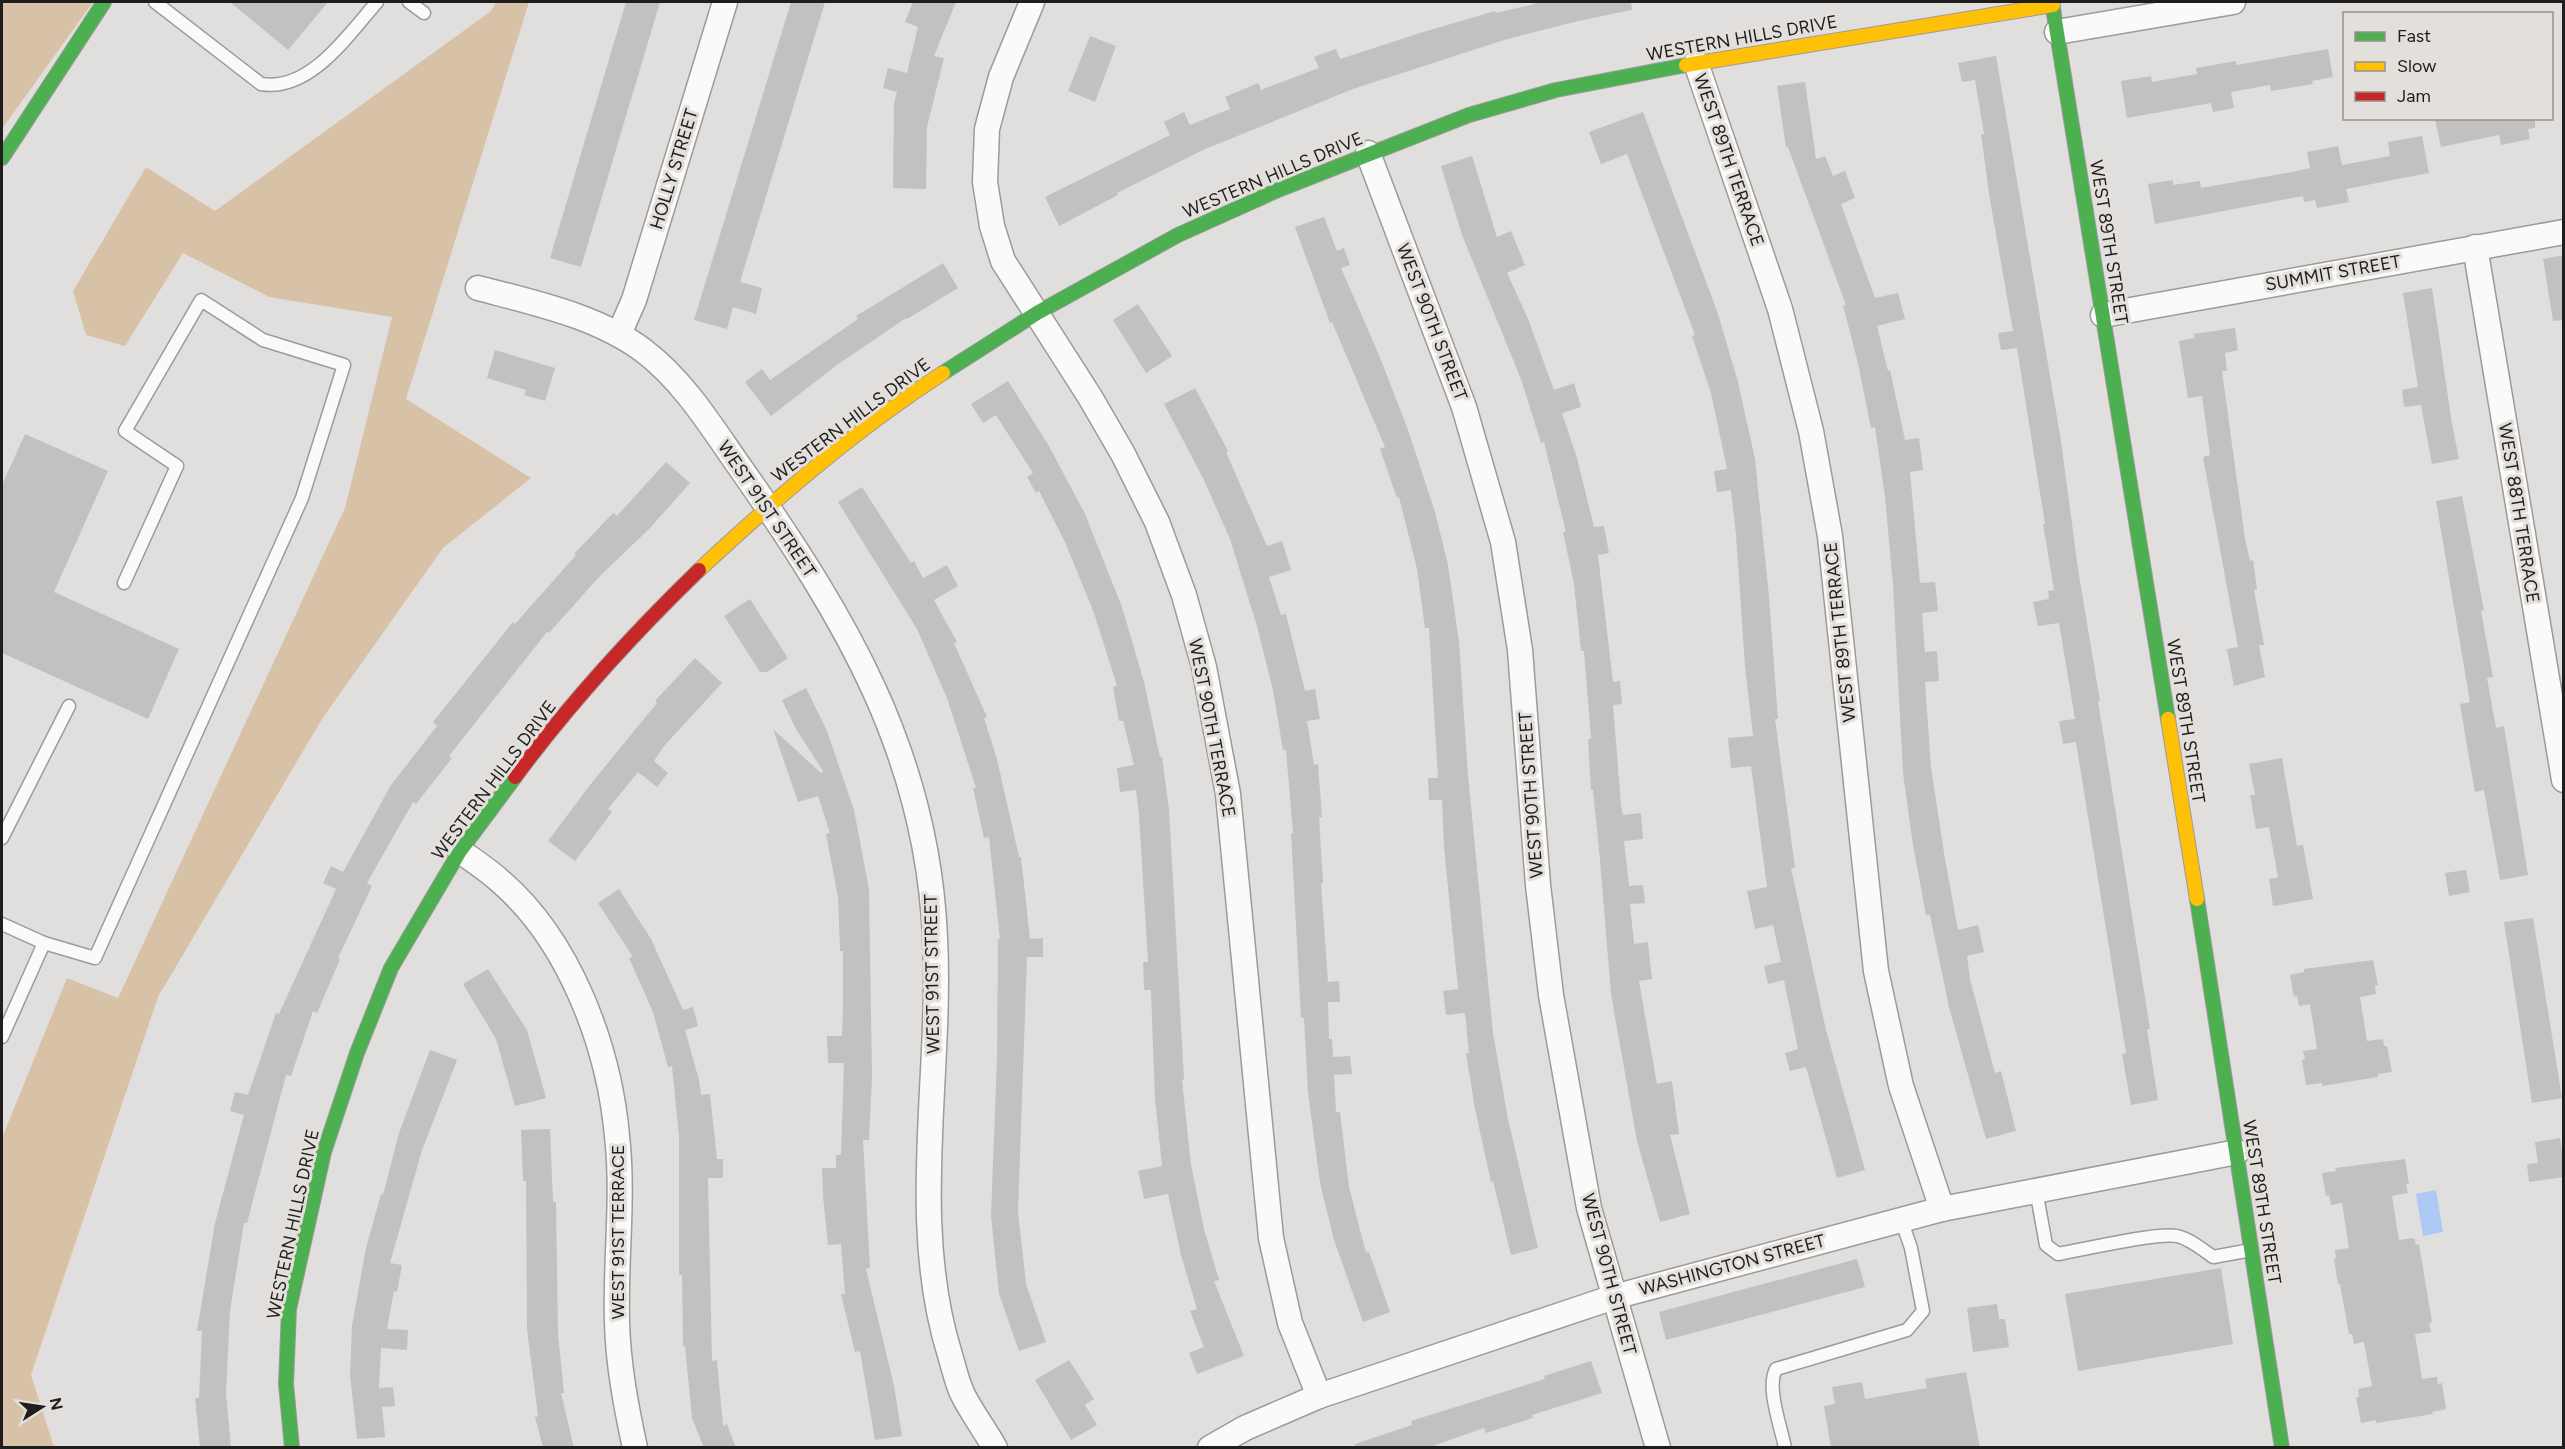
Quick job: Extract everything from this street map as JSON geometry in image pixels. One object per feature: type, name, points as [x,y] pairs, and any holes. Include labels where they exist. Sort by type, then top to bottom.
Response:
[{"type":"street","points":[[2,158],[104,2]]},
{"type":"street","name":"HOLLY STREET","points":[[619,334],[634,300],[725,2]]},
{"type":"street","name":"WEST 90TH TERRACE","points":[[1032,2],[1001,77],[987,129],[985,182],[992,226],[1003,261],[1020,291],[1037,313],[1124,454],[1157,522],[1184,595],[1204,667],[1228,794],[1271,1238],[1290,1323],[1319,1396]]},
{"type":"street","points":[[2057,32],[2233,2]]},
{"type":"street","name":"WESTERN HILLS DRIVE","points":[[292,1448],[286,1384],[289,1309],[324,1152],[357,1053],[391,969],[460,851],[537,747],[641,626],[767,506],[904,398],[1037,313],[1178,235],[1368,153],[1468,115],[1545,93],[1696,63],[2053,3]]},
{"type":"street","name":"WEST 89TH STREET","points":[[2053,3],[2282,1448]]},
{"type":"street","name":"WEST 89TH TERRACE","points":[[1696,63],[1780,309],[1811,431],[1830,536],[1876,971],[1901,1086],[1942,1209]]},
{"type":"street","name":"WEST 90TH STREET","points":[[1368,153],[1464,407],[1503,542],[1521,650],[1538,885],[1551,995],[1590,1209],[1658,1448]]},
{"type":"street","name":"SUMMIT STREET","points":[[2103,315],[2564,232]]},
{"type":"street","name":"WEST 88TH TERRACE","points":[[2475,247],[2564,780]]},
{"type":"street","name":"WEST 91ST STREET","points":[[478,288],[546,305],[619,334],[668,372],[692,400],[798,550],[848,632],[894,735],[924,834],[936,940],[929,1216],[933,1282],[942,1330],[962,1393],[989,1445]]},
{"type":"street","name":"WEST 91ST TERRACE","points":[[460,851],[501,882],[538,922],[572,977],[595,1030],[610,1087],[617,1135],[620,1186],[617,1323],[625,1402],[635,1448]]},
{"type":"street","name":"WASHINGTON STREET","points":[[1210,1448],[1245,1428],[1319,1396],[1614,1298],[1942,1209],[2236,1152]]},
{"type":"lane","points":[[155,2],[261,84],[274,86],[287,84],[327,60],[377,2]]},
{"type":"lane","points":[[409,2],[424,13]]},
{"type":"lane","points":[[2,924],[44,943],[95,958],[302,498],[344,365],[263,340],[201,300],[125,430],[177,466],[124,584]]},
{"type":"lane","points":[[2,838],[69,706]]},
{"type":"lane","points":[[2,1037],[44,943]]},
{"type":"lane","points":[[2036,1190],[2046,1245],[2058,1254],[2155,1237],[2176,1236],[2194,1244],[2213,1257],[2252,1250]]},
{"type":"lane","points":[[1785,1448],[1772,1387],[1772,1376],[1776,1369],[1907,1330],[1923,1311],[1911,1248],[1901,1219]]},
{"type":"shaded area","points":[[2,2],[93,2],[2,129]]},
{"type":"shaded area","points":[[496,2],[529,2],[406,399],[531,478],[443,548],[322,719],[158,997],[31,1375],[54,1447],[2,1447],[2,1138],[67,978],[118,998],[345,508],[392,317],[269,297],[183,253],[125,346],[86,335],[73,291],[146,167],[215,211],[491,11]]},
{"type":"water","points":[[2436,1190],[2443,1232],[2423,1236],[2416,1194]]},
{"type":"building","points":[[230,2],[328,2],[288,50]]},
{"type":"building","points":[[626,2],[660,2],[581,267],[550,258]]},
{"type":"building","points":[[791,2],[825,2],[740,282],[762,288],[756,314],[733,307],[727,329],[694,320]]},
{"type":"building","points":[[913,2],[956,2],[934,56],[944,58],[927,127],[926,189],[893,188],[894,103],[897,92],[883,88],[888,68],[907,73],[918,27],[905,22]]},
{"type":"building","points":[[1535,2],[1631,2],[1632,10],[1504,40],[1353,89],[1203,150],[1117,193],[1118,195],[1059,226],[1045,197],[1170,135],[1164,122],[1184,112],[1190,125],[1230,109],[1225,97],[1258,83],[1261,90],[1319,68],[1314,57],[1336,49],[1340,59],[1495,11],[1496,13],[1535,4]]},
{"type":"building","points":[[1090,36],[1116,46],[1095,102],[1068,91]]},
{"type":"building","points":[[2328,49],[2333,77],[2312,81],[2313,84],[2271,91],[2270,85],[2231,92],[2234,108],[2213,112],[2211,103],[2127,118],[2121,81],[2151,76],[2152,82],[2197,74],[2196,68],[2236,61],[2236,65]]},
{"type":"building","points":[[1996,56],[2061,441],[2078,569],[2150,1029],[2147,1029],[2158,1100],[2131,1105],[2122,1054],[2126,1053],[2076,742],[2063,744],[2059,721],[2075,719],[2059,623],[2038,626],[2033,602],[2049,599],[2048,591],[2054,590],[2043,524],[2045,524],[2017,348],[2001,350],[1998,333],[2013,331],[1990,200],[1981,134],[1984,134],[1975,80],[1962,82],[1958,63]]},
{"type":"building","points":[[1805,82],[1816,159],[1825,156],[1833,176],[1845,171],[1855,198],[1841,204],[1875,298],[1898,293],[1905,319],[1877,326],[1888,371],[1890,370],[1905,440],[1919,438],[1923,470],[1910,472],[1920,583],[1935,582],[1938,611],[1922,613],[1925,652],[1937,651],[1939,681],[1925,682],[1931,768],[1958,930],[1978,925],[1984,952],[1967,956],[1970,979],[1995,1073],[2001,1071],[2016,1131],[1986,1139],[1949,1007],[1930,915],[1926,915],[1913,845],[1903,773],[1893,585],[1885,496],[1875,427],[1871,428],[1843,306],[1846,305],[1788,147],[1786,147],[1777,86]]},
{"type":"building","points":[[1643,112],[1718,314],[1738,382],[1755,459],[1769,597],[1778,719],[1775,719],[1795,868],[1791,868],[1826,1030],[1865,1170],[1837,1178],[1806,1067],[1790,1071],[1785,1053],[1798,1049],[1784,980],[1768,984],[1764,966],[1781,962],[1773,925],[1755,929],[1747,891],[1767,887],[1751,766],[1731,768],[1728,738],[1753,736],[1745,667],[1731,490],[1717,492],[1714,471],[1727,469],[1711,393],[1692,336],[1695,335],[1627,154],[1601,164],[1589,132]]},
{"type":"building","points":[[2435,120],[2535,120],[2535,128],[2528,129],[2530,139],[2501,145],[2499,135],[2441,147]]},
{"type":"building","points":[[2422,136],[2429,173],[2346,189],[2349,202],[2317,208],[2315,200],[2304,202],[2303,196],[2155,224],[2148,184],[2173,180],[2173,185],[2200,181],[2201,188],[2293,172],[2310,168],[2307,152],[2338,146],[2342,165],[2390,156],[2388,142]]},
{"type":"building","points":[[1472,156],[1497,237],[1511,231],[1525,265],[1507,273],[1528,319],[1554,390],[1574,383],[1581,407],[1562,413],[1577,458],[1594,527],[1604,526],[1609,553],[1598,555],[1613,682],[1620,681],[1622,704],[1613,705],[1621,805],[1623,815],[1641,813],[1643,839],[1624,841],[1629,886],[1643,885],[1645,903],[1630,904],[1634,944],[1648,942],[1652,979],[1639,981],[1657,1084],[1672,1081],[1679,1134],[1670,1135],[1690,1214],[1660,1222],[1637,1141],[1611,994],[1600,860],[1593,790],[1591,790],[1588,739],[1591,739],[1584,651],[1581,651],[1574,584],[1563,532],[1566,532],[1544,442],[1541,443],[1521,379],[1462,235],[1441,166]]},
{"type":"building","points":[[1324,217],[1337,251],[1344,248],[1350,265],[1341,268],[1407,427],[1435,512],[1448,565],[1459,642],[1468,775],[1493,1033],[1508,1119],[1538,1248],[1511,1255],[1493,1181],[1491,1182],[1475,1109],[1466,1053],[1469,1053],[1465,1013],[1446,1015],[1443,991],[1458,989],[1444,847],[1442,800],[1429,800],[1428,778],[1438,778],[1429,628],[1425,628],[1417,569],[1399,497],[1397,498],[1380,449],[1385,447],[1332,322],[1330,323],[1295,227]]},
{"type":"building","points":[[2564,255],[2564,320],[2553,321],[2543,259]]},
{"type":"building","points":[[943,263],[958,288],[906,318],[837,365],[771,416],[745,382],[762,369],[770,380],[858,319],[856,316]]},
{"type":"building","points":[[2432,288],[2459,459],[2432,464],[2421,405],[2404,407],[2402,390],[2418,387],[2403,293]]},
{"type":"building","points":[[1138,304],[1172,356],[1146,373],[1113,320]]},
{"type":"building","points":[[2235,328],[2238,350],[2225,353],[2227,371],[2222,371],[2245,539],[2250,561],[2253,560],[2257,589],[2254,590],[2264,645],[2259,645],[2265,677],[2234,686],[2227,649],[2238,647],[2203,457],[2210,455],[2202,396],[2188,398],[2179,341],[2194,338],[2194,334]]},
{"type":"building","points":[[495,350],[555,368],[545,401],[524,395],[526,390],[487,378]]},
{"type":"building","points":[[1008,381],[1049,446],[1085,514],[1122,607],[1144,682],[1160,757],[1162,757],[1169,809],[1184,1080],[1182,1080],[1191,1165],[1204,1229],[1219,1280],[1214,1281],[1244,1356],[1197,1374],[1189,1353],[1204,1347],[1190,1311],[1197,1309],[1181,1255],[1168,1194],[1144,1199],[1138,1171],[1162,1166],[1155,1099],[1151,990],[1144,990],[1143,962],[1148,962],[1139,815],[1136,790],[1120,792],[1117,768],[1134,765],[1123,721],[1119,721],[1113,687],[1117,686],[1094,613],[1065,542],[1039,491],[1036,493],[1027,477],[1033,473],[996,415],[983,423],[971,404]]},
{"type":"building","points":[[1195,388],[1228,451],[1226,452],[1267,546],[1282,541],[1291,570],[1269,577],[1281,615],[1286,614],[1305,691],[1315,689],[1320,719],[1307,721],[1314,765],[1318,764],[1322,817],[1319,817],[1323,883],[1321,883],[1328,982],[1339,981],[1340,1002],[1328,1002],[1329,1039],[1332,1039],[1333,1057],[1350,1056],[1352,1074],[1334,1075],[1336,1112],[1340,1112],[1349,1187],[1366,1253],[1369,1252],[1390,1312],[1363,1322],[1334,1240],[1320,1183],[1308,1092],[1304,1018],[1301,1018],[1291,833],[1293,833],[1286,750],[1283,750],[1273,690],[1257,626],[1230,539],[1203,478],[1164,404]]},
{"type":"building","points":[[25,434],[108,471],[54,592],[179,649],[148,719],[2,653],[2,485]]},
{"type":"building","points":[[666,462],[690,483],[650,528],[599,577],[549,633],[547,632],[449,756],[452,758],[416,804],[413,802],[367,883],[372,886],[338,958],[340,959],[317,1013],[313,1011],[291,1076],[286,1075],[247,1223],[244,1223],[230,1311],[226,1392],[231,1448],[200,1448],[195,1398],[199,1398],[202,1331],[197,1331],[215,1223],[244,1115],[230,1111],[235,1092],[248,1095],[276,1013],[279,1014],[336,889],[323,883],[331,866],[343,872],[391,785],[437,726],[433,722],[513,622],[515,624],[576,555],[574,554],[613,513],[617,516]]},
{"type":"building","points":[[862,487],[911,563],[914,561],[923,578],[947,565],[958,586],[934,600],[957,642],[954,643],[987,717],[984,718],[997,759],[1019,857],[1021,857],[1030,939],[1043,938],[1043,957],[1027,957],[1018,1212],[1026,1284],[1046,1342],[1019,1351],[999,1294],[991,1216],[997,1060],[998,939],[1000,939],[989,837],[984,838],[973,788],[976,788],[947,698],[917,629],[838,502]]},
{"type":"building","points":[[2462,496],[2484,610],[2481,611],[2493,677],[2487,678],[2496,728],[2504,726],[2528,875],[2500,880],[2484,790],[2475,792],[2471,770],[2460,704],[2470,702],[2436,501]]},
{"type":"building","points":[[750,599],[788,658],[767,672],[760,672],[724,616]]},
{"type":"building","points":[[695,658],[722,683],[664,746],[654,761],[668,773],[657,787],[638,772],[608,809],[612,812],[575,861],[548,841],[657,703],[655,701]]},
{"type":"building","points":[[806,688],[827,731],[854,810],[869,889],[872,1077],[869,1140],[863,1140],[870,1268],[866,1269],[894,1386],[902,1436],[875,1440],[860,1351],[855,1352],[841,1294],[845,1294],[841,1244],[828,1245],[823,1196],[822,1168],[836,1168],[836,1155],[841,1155],[844,1063],[828,1063],[827,1036],[842,1036],[843,1007],[843,951],[840,951],[838,897],[826,834],[830,833],[818,796],[798,802],[773,729],[821,773],[823,771],[796,729],[782,700]]},
{"type":"building","points":[[2282,758],[2297,846],[2303,845],[2313,899],[2273,906],[2269,879],[2278,877],[2269,827],[2256,829],[2250,795],[2255,795],[2249,764]]},
{"type":"building","points":[[2466,870],[2470,892],[2449,896],[2445,873]]},
{"type":"building","points":[[619,889],[651,939],[683,1010],[693,1007],[698,1026],[685,1030],[701,1095],[710,1094],[717,1159],[723,1159],[723,1178],[708,1178],[712,1361],[717,1360],[723,1426],[727,1424],[736,1448],[704,1448],[692,1418],[685,1346],[683,1346],[682,1275],[679,1275],[679,1137],[672,1066],[668,1067],[653,1012],[629,958],[633,957],[598,903]]},
{"type":"building","points":[[2533,918],[2562,1098],[2532,1103],[2504,922]]},
{"type":"building","points":[[2373,960],[2378,985],[2375,985],[2376,994],[2360,997],[2367,1041],[2383,1039],[2384,1046],[2387,1046],[2392,1072],[2378,1074],[2378,1077],[2322,1086],[2322,1083],[2306,1085],[2303,1051],[2317,1049],[2310,1004],[2299,1006],[2297,996],[2294,997],[2290,975],[2304,972],[2304,969]]},
{"type":"building","points":[[488,969],[527,1030],[546,1098],[515,1106],[496,1039],[463,984]]},
{"type":"building","points":[[430,1050],[457,1060],[422,1150],[390,1263],[402,1265],[397,1292],[394,1291],[387,1329],[408,1330],[407,1350],[381,1348],[379,1388],[393,1387],[395,1406],[382,1407],[385,1437],[357,1439],[350,1374],[352,1326],[366,1248],[399,1133]]},
{"type":"building","points":[[550,1129],[553,1202],[556,1202],[558,1334],[564,1393],[561,1393],[574,1448],[543,1448],[535,1417],[538,1416],[527,1329],[526,1181],[523,1181],[521,1130]]},
{"type":"building","points":[[2560,1138],[2562,1151],[2564,1151],[2564,1177],[2529,1182],[2527,1164],[2538,1163],[2535,1142]]},
{"type":"building","points":[[2405,1159],[2408,1193],[2392,1196],[2399,1240],[2414,1238],[2416,1245],[2419,1244],[2432,1322],[2429,1323],[2431,1332],[2415,1334],[2422,1379],[2437,1377],[2438,1384],[2442,1383],[2446,1409],[2432,1412],[2433,1414],[2376,1423],[2376,1420],[2361,1423],[2356,1397],[2359,1397],[2358,1389],[2372,1386],[2364,1342],[2354,1344],[2352,1334],[2349,1334],[2340,1284],[2338,1284],[2335,1250],[2349,1248],[2342,1203],[2331,1205],[2329,1195],[2326,1196],[2322,1173],[2336,1171],[2335,1168]]},
{"type":"building","points":[[1857,1259],[1865,1287],[1666,1340],[1659,1312]]},
{"type":"building","points":[[2221,1268],[2233,1344],[2078,1371],[2065,1294]]},
{"type":"building","points":[[1997,1304],[1999,1319],[2005,1319],[2009,1347],[1973,1352],[1967,1308]]},
{"type":"building","points":[[1069,1360],[1094,1399],[1085,1405],[1097,1425],[1071,1440],[1035,1380]]},
{"type":"building","points":[[1591,1361],[1602,1393],[1532,1415],[1533,1418],[1486,1433],[1484,1428],[1427,1448],[1355,1448],[1355,1444],[1412,1425],[1411,1421],[1545,1379],[1544,1376]]},
{"type":"building","points":[[1966,1372],[1980,1448],[1831,1448],[1824,1406],[1835,1404],[1832,1387],[1862,1382],[1865,1399],[1927,1388],[1925,1379]]},
{"type":"traffic: fast","points":[[2,158],[104,2]]},
{"type":"traffic: fast","points":[[2052,2],[2168,719]]},
{"type":"traffic: fast","points":[[943,373],[1037,313],[1178,235],[1278,190],[1469,115],[1556,90],[1686,65]]},
{"type":"traffic: fast","points":[[292,1448],[286,1384],[289,1309],[324,1152],[357,1053],[391,968],[460,851],[515,777]]},
{"type":"traffic: fast","points":[[2197,899],[2282,1448]]},
{"type":"traffic: slow","points":[[1686,65],[2053,5]]},
{"type":"traffic: slow","points":[[699,570],[816,466],[878,418],[943,373]]},
{"type":"traffic: slow","points":[[2168,719],[2197,899]]},
{"type":"traffic: jam","points":[[515,777],[603,670],[699,570]]}]
